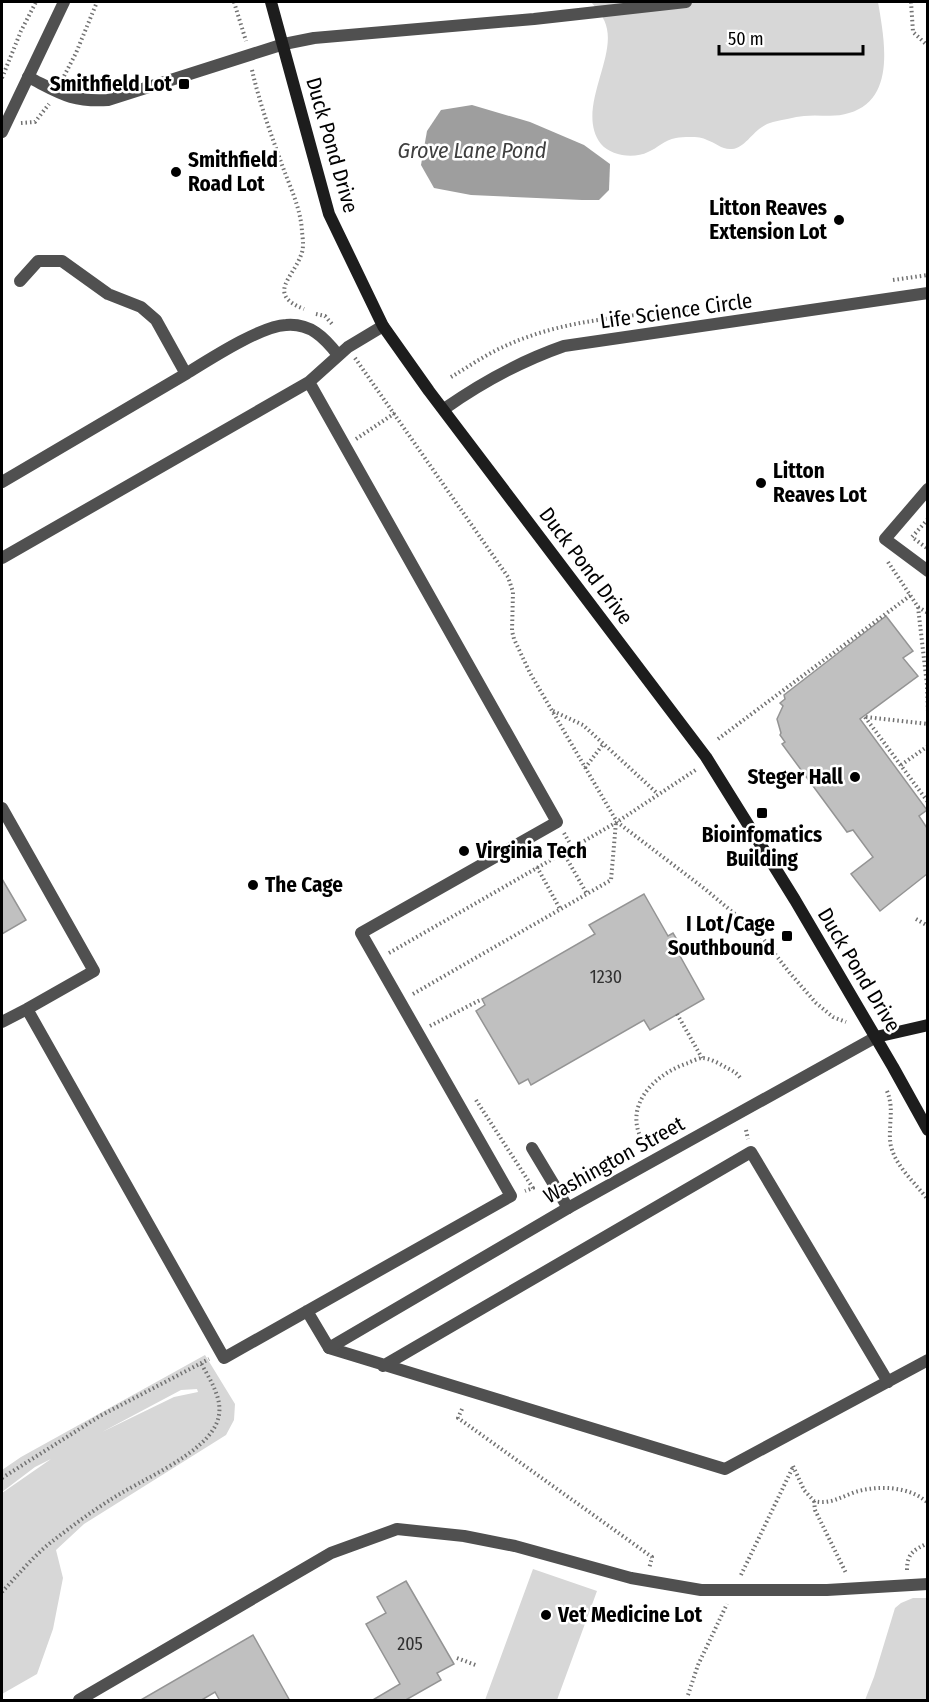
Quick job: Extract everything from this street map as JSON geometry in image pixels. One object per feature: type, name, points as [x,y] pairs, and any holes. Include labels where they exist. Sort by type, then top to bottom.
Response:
[{"type":"street","points":[[2,132],[64,2]]},
{"type":"street","name":"Duck Pond Drive","points":[[271,2],[329,214],[383,326],[706,757],[795,900],[876,1037],[927,1130]]},
{"type":"street","points":[[28,77],[69,98],[85,101],[108,100],[284,44],[314,38],[534,19],[686,2]]},
{"type":"street","points":[[20,281],[38,261],[62,261],[108,294],[141,307],[156,320],[186,374]]},
{"type":"street","name":"Life Science Circle","points":[[444,409],[465,394],[533,357],[564,346],[927,293]]},
{"type":"street","points":[[2,482],[269,327],[304,326],[319,333],[338,355]]},
{"type":"street","points":[[2,558],[309,382],[348,347],[383,326]]},
{"type":"street","points":[[27,1009],[224,1358],[510,1196],[361,933],[557,822],[309,382]]},
{"type":"street","points":[[927,489],[885,539],[927,571]]},
{"type":"street","points":[[2,808],[94,971],[2,1022]]},
{"type":"street","name":"Washington Street","points":[[329,1348],[568,1208],[876,1037],[927,1025]]},
{"type":"street","points":[[531,1148],[568,1208]]},
{"type":"street","points":[[383,1365],[750,1152],[888,1382]]},
{"type":"street","points":[[307,1311],[329,1348],[725,1469],[927,1360]]},
{"type":"street","points":[[79,1701],[331,1553],[397,1529],[484,1540],[646,1580],[700,1590],[854,1589],[927,1584]]},
{"type":"path","points":[[2,78],[21,31],[36,2]]},
{"type":"path","points":[[62,80],[97,2]]},
{"type":"path","points":[[234,2],[247,45]]},
{"type":"path","points":[[911,2],[913,32],[927,46]]},
{"type":"path","points":[[252,69],[273,141],[293,192],[302,230],[301,256],[286,279],[284,292],[287,300],[294,306],[325,316],[335,327]]},
{"type":"path","points":[[18,123],[35,122],[50,103]]},
{"type":"path","points":[[355,357],[508,577],[513,592],[512,631],[514,639],[616,822],[705,889],[761,936],[816,1003],[833,1017],[846,1022]]},
{"type":"path","points":[[367,432],[395,413]]},
{"type":"path","points":[[927,519],[912,537],[927,549]]},
{"type":"path","points":[[888,561],[918,607],[927,684],[927,712]]},
{"type":"path","points":[[718,739],[911,595]]},
{"type":"path","points":[[918,607],[927,613]]},
{"type":"path","points":[[552,710],[583,725],[658,794]]},
{"type":"path","points":[[927,724],[865,717],[927,802]]},
{"type":"path","points":[[585,768],[604,742]]},
{"type":"path","points":[[901,765],[927,746]]},
{"type":"path","points":[[392,962],[388,953],[616,822],[698,768]]},
{"type":"path","points":[[411,995],[611,880],[616,822]]},
{"type":"path","points":[[563,852],[587,894]]},
{"type":"path","points":[[537,867],[560,909]]},
{"type":"path","points":[[916,919],[927,926]]},
{"type":"path","points":[[407,987],[416,1003]]},
{"type":"path","points":[[425,1019],[429,1027],[482,999]]},
{"type":"path","points":[[677,1014],[702,1058]]},
{"type":"path","points":[[641,1138],[636,1129],[636,1112],[648,1089],[657,1078],[673,1068],[702,1058],[738,1074],[741,1079]]},
{"type":"path","points":[[885,1088],[892,1111],[890,1140],[893,1151],[906,1173],[927,1200]]},
{"type":"path","points":[[474,1097],[532,1188]]},
{"type":"path","points":[[2,1478],[100,1416],[213,1358]]},
{"type":"path","points":[[2,1592],[51,1542],[110,1499],[194,1450],[210,1434],[218,1420],[219,1404],[213,1385],[201,1363]]},
{"type":"path","points":[[462,1409],[458,1418],[652,1557],[646,1580]]},
{"type":"path","points":[[739,1579],[793,1466],[804,1490],[814,1501],[814,1510],[854,1589]]},
{"type":"path","points":[[814,1501],[828,1502],[869,1489],[901,1489],[912,1492],[927,1503]]},
{"type":"path","points":[[906,1573],[911,1552],[927,1543]]},
{"type":"path","points":[[688,1695],[698,1665],[727,1604]]},
{"type":"path","points":[[457,1658],[478,1666]]},
{"type":"shaded area","points":[[591,2],[878,2],[884,49],[881,81],[875,95],[864,106],[849,113],[804,116],[773,122],[760,128],[742,145],[732,149],[704,139],[687,137],[672,139],[642,154],[630,156],[617,154],[601,144],[594,131],[592,117],[594,102],[608,42],[605,21]]},
{"type":"shaded area","points":[[205,1355],[235,1404],[234,1420],[226,1435],[84,1524],[56,1550],[63,1578],[53,1629],[37,1674],[2,1694],[2,1493],[51,1459],[35,1467],[2,1492],[2,1470],[21,1457]],"holes":[[[197,1389],[198,1392],[174,1397],[102,1432],[181,1390]]]},
{"type":"shaded area","points":[[533,1569],[597,1591],[557,1700],[485,1700]]},
{"type":"shaded area","points":[[913,1598],[927,1598],[927,1700],[865,1700],[895,1608]]},
{"type":"water","name":"Grove Lane Pond","points":[[472,105],[530,122],[584,145],[610,164],[609,190],[599,200],[582,200],[471,195],[434,188],[421,165],[427,131],[441,110]]},
{"type":"building","name":"Steger Hall","points":[[886,616],[913,651],[903,658],[918,676],[860,719],[927,810],[919,816],[927,828],[927,874],[880,911],[851,874],[873,857],[853,830],[847,832],[782,744],[785,742],[780,735],[777,719],[783,706],[780,703],[785,699],[784,695]]},
{"type":"building","points":[[2,879],[26,920],[2,934]]},
{"type":"building","points":[[644,894],[668,936],[673,933],[685,953],[680,956],[704,999],[650,1030],[644,1020],[531,1085],[528,1079],[519,1084],[476,1011],[485,1005],[482,999],[595,934],[589,925]]},
{"type":"building","points":[[406,1581],[454,1664],[437,1673],[441,1680],[404,1701],[371,1701],[400,1684],[366,1624],[386,1613],[377,1597]]},
{"type":"building","points":[[253,1635],[290,1701],[220,1701],[215,1692],[200,1701],[139,1701]]},
{"type":"place","name":"Smithfield Lot","points":[[184,84]]},
{"type":"place","name":"Smithfield Road Lot","points":[[176,172]]},
{"type":"place","name":"Litton Reaves Extension Lot","points":[[839,220]]},
{"type":"place","name":"Litton Reaves Lot","points":[[761,483]]},
{"type":"place","name":"Steger Hall","points":[[855,777]]},
{"type":"place","name":"Bioinfomatics Building","points":[[762,813]]},
{"type":"place","name":"Virginia Tech","points":[[464,851]]},
{"type":"place","name":"The Cage","points":[[253,885]]},
{"type":"place","name":"I Lot/Cage Southbound","points":[[787,936]]},
{"type":"place","name":"Vet Medicine Lot","points":[[546,1615]]}]
